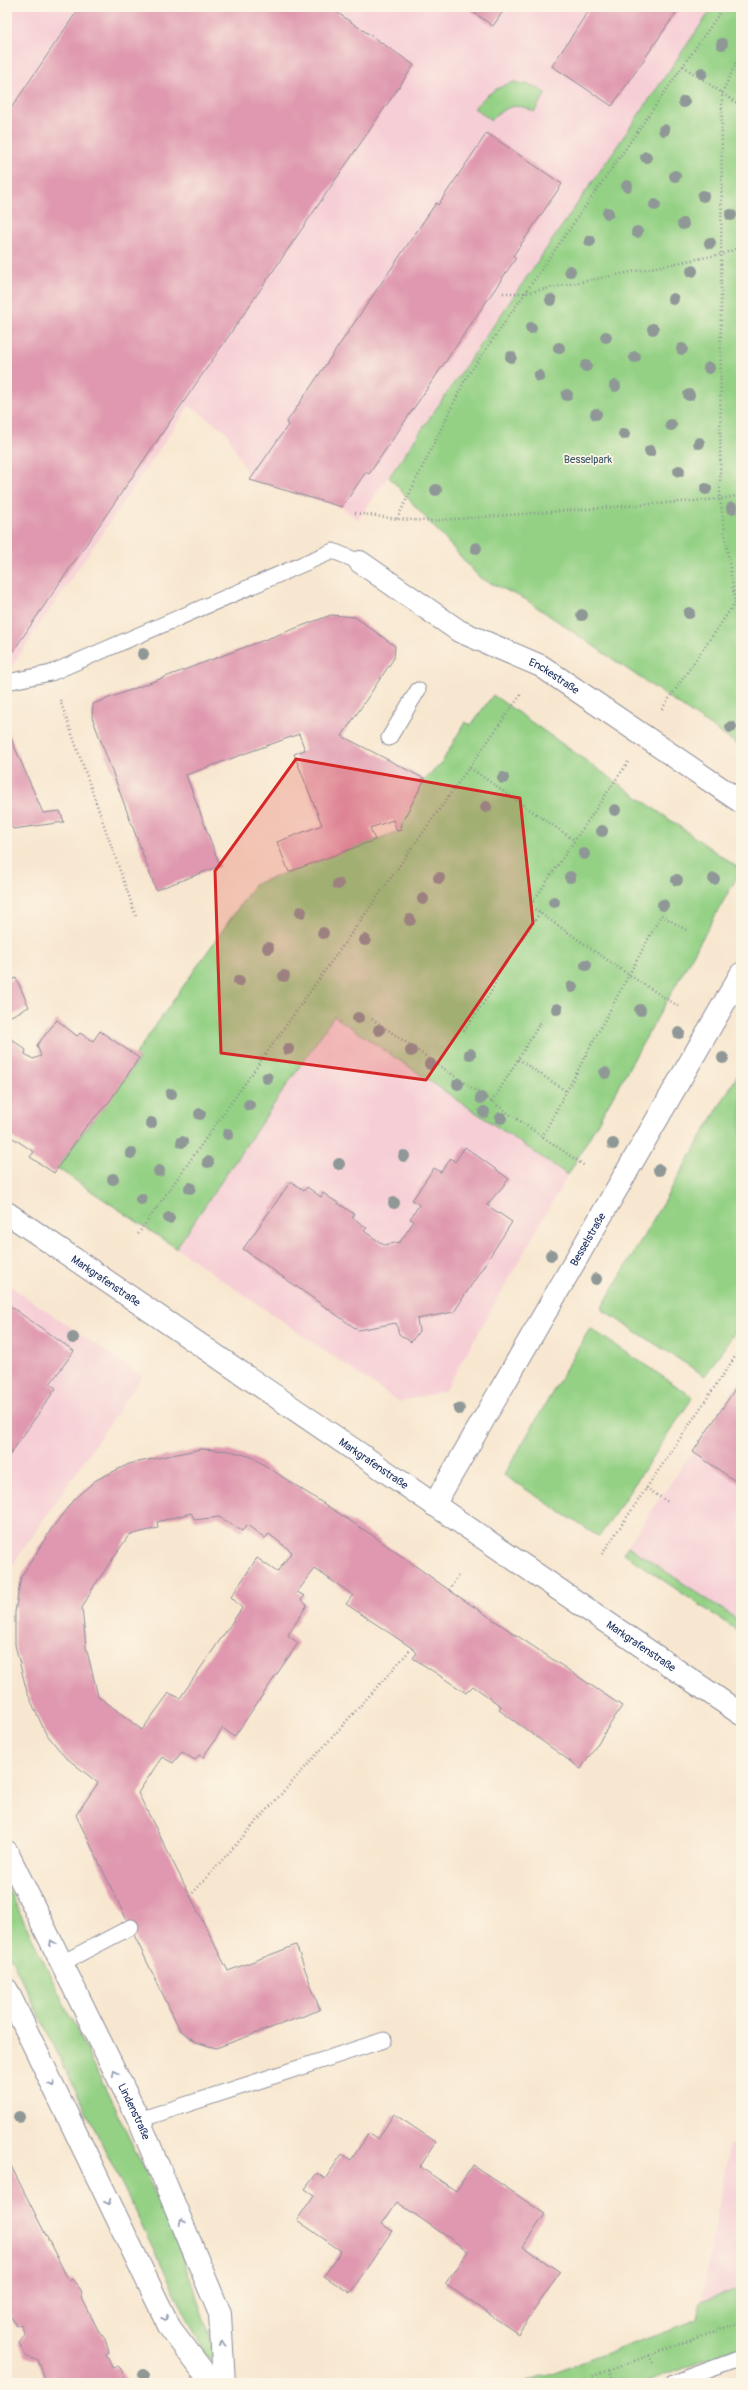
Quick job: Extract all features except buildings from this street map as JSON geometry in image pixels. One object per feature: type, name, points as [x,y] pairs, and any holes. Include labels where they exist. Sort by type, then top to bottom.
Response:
[{"type":"street","name":"Enckestraße","points":[[360,562],[459,631],[541,666],[645,735],[741,802]]},
{"type":"street","name":"Besselstraße","points":[[434,1505],[741,974]]},
{"type":"street","name":"Markgrafenstraße","points":[[7,1213],[741,1714]]},
{"type":"street","name":"Lindenstraße","points":[[7,1852],[139,2120],[220,2314],[224,2383]]},
{"type":"street","points":[[7,1990],[170,2328],[212,2383]]},
{"type":"lane","points":[[7,682],[51,673],[333,551],[360,562]]},
{"type":"lane","points":[[389,738],[418,690]]},
{"type":"lane","points":[[62,1963],[131,1927]]},
{"type":"lane","points":[[139,2120],[384,2040]]},
{"type":"lane","points":[[673,2383],[741,2358]]},
{"type":"path","points":[[397,519],[466,378],[724,7]]},
{"type":"path","points":[[741,52],[722,92],[720,499],[741,644]]},
{"type":"path","points":[[683,66],[741,106]]},
{"type":"path","points":[[504,293],[525,293],[722,254],[741,247]]},
{"type":"path","points":[[355,513],[397,519],[429,521],[720,499],[741,495]]},
{"type":"path","points":[[678,1006],[629,975],[530,906],[741,594]]},
{"type":"path","points":[[138,1234],[541,666]]},
{"type":"path","points":[[51,673],[136,916]]},
{"type":"path","points":[[470,768],[574,840]]},
{"type":"path","points":[[464,1031],[491,992],[500,970],[540,913]]},
{"type":"path","points":[[542,1137],[661,915],[686,930]]},
{"type":"path","points":[[372,1019],[585,1166]]},
{"type":"path","points":[[492,1102],[542,1020]]},
{"type":"path","points":[[518,1059],[566,1091]]},
{"type":"path","points":[[602,1554],[741,1348]]},
{"type":"path","points":[[646,1488],[668,1502]]},
{"type":"path","points":[[449,1590],[458,1576]]},
{"type":"path","points":[[190,1896],[412,1648]]},
{"type":"path","points":[[574,2383],[741,2322]]},
{"type":"path","points":[[608,2370],[613,2383]]},
{"type":"highlighted area","points":[[296,759],[520,798],[533,923],[426,1080],[221,1053],[215,871]]},
{"type":"shaded area","points":[[10,7],[713,7],[358,520],[342,507],[250,480],[226,431],[189,406],[7,673],[7,11]]},
{"type":"shaded area","points":[[334,1015],[568,1175],[445,1391],[399,1402],[176,1248]]},
{"type":"shaded area","points":[[7,1284],[142,1376],[7,1573]]},
{"type":"shaded area","points":[[741,1380],[741,1633],[623,1553]]},
{"type":"shaded area","points":[[741,2141],[741,2288],[701,2302],[729,2146]]},
{"type":"green space","name":"Besselpark","points":[[713,7],[741,7],[741,747],[525,599],[480,578],[389,477]]},
{"type":"green space","points":[[514,82],[534,86],[546,93],[534,112],[516,106],[506,109],[491,120],[474,108],[492,92],[502,86]]},
{"type":"green space","points":[[493,695],[741,870],[568,1175],[334,1016],[176,1248],[57,1168],[139,1059],[135,1055],[255,884],[402,830],[400,826],[425,779],[441,764],[465,722],[471,725]]},
{"type":"green space","points":[[741,1069],[741,1323],[705,1376],[601,1309]]},
{"type":"green space","points":[[590,1328],[693,1397],[599,1537],[504,1475]]},
{"type":"green space","points":[[628,1546],[741,1622],[741,1633],[623,1553]]},
{"type":"green space","points":[[7,1886],[145,2171],[180,2250],[216,2353],[213,2361],[206,2356],[7,1950]]},
{"type":"green space","points":[[741,2288],[741,2346],[642,2383],[524,2383],[698,2320],[701,2302]]}]
